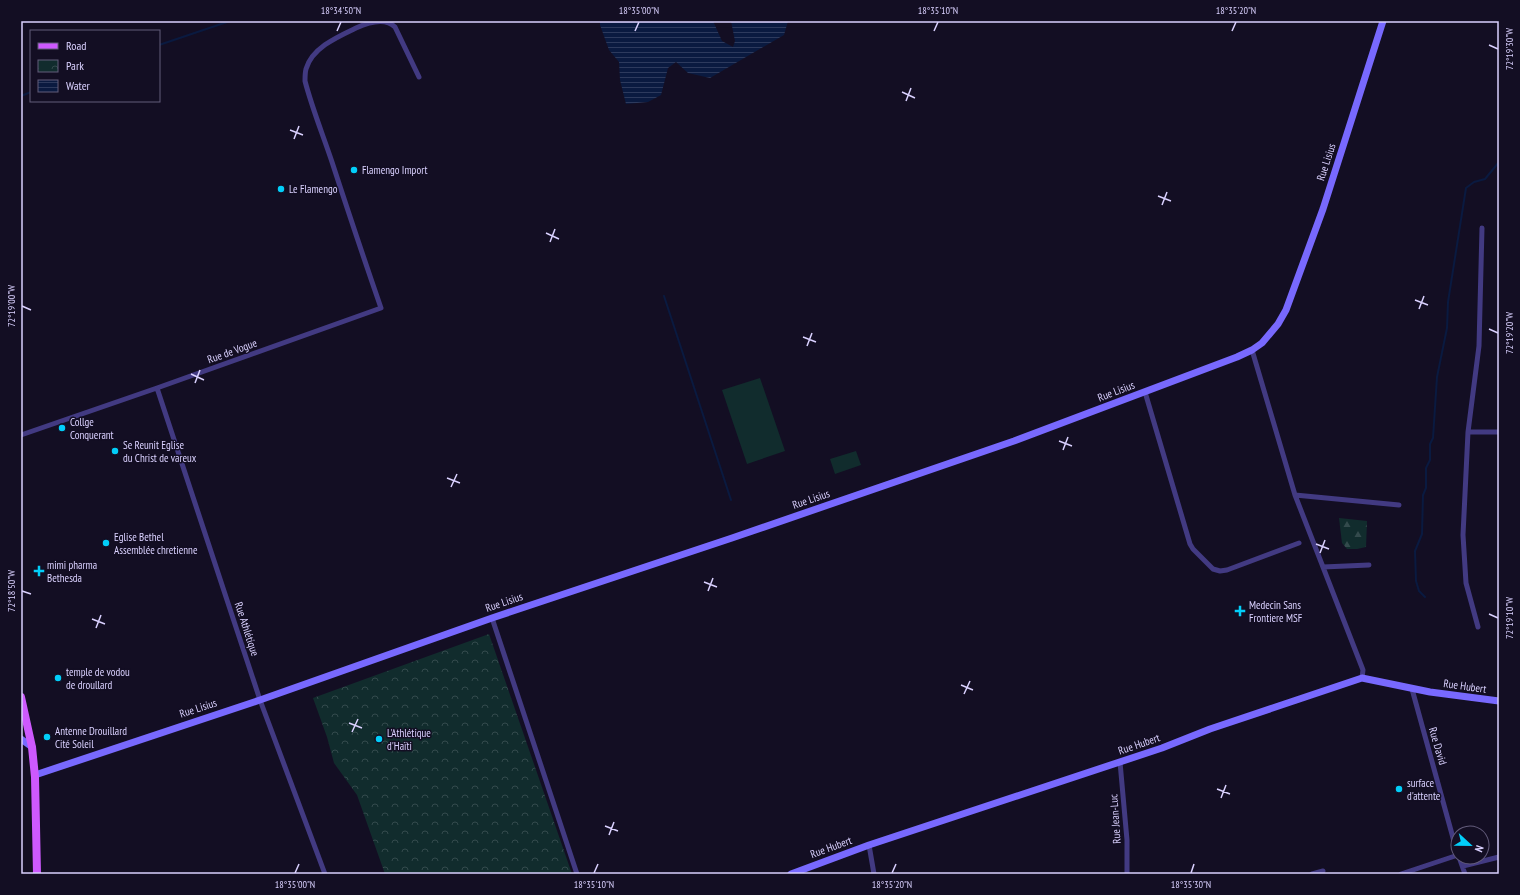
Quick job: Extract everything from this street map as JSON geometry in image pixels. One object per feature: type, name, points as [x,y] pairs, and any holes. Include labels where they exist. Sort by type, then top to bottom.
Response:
[{"type":"main road","points":[[21,697],[24,722],[32,747],[35,776],[37,874]]},
{"type":"street","name":"Rue de Vogue","points":[[21,434],[157,388],[381,308],[305,80],[305,71],[308,63],[316,52],[337,38],[360,26],[385,21],[391,23],[395,27],[419,77]]},
{"type":"street","name":"Rue Lisius","points":[[35,776],[260,700],[492,618],[732,538],[1014,441],[1252,350],[1268,337],[1286,310],[1323,209],[1383,21]]},
{"type":"street","points":[[1478,628],[1466,583],[1463,535],[1468,432],[1479,346],[1482,228]]},
{"type":"street","points":[[1252,350],[1295,495],[1363,670],[1362,678]]},
{"type":"street","name":"Rue Athlétique","points":[[157,388],[260,700],[325,874]]},
{"type":"street","points":[[1145,392],[1190,544],[1210,567],[1216,571],[1227,570],[1299,543]]},
{"type":"street","points":[[1468,432],[1499,432]]},
{"type":"street","points":[[1295,495],[1399,505]]},
{"type":"street","points":[[1323,567],[1369,565]]},
{"type":"street","points":[[492,618],[577,874]]},
{"type":"street","name":"Rue Hubert","points":[[790,874],[869,845],[1162,748],[1210,729],[1362,678],[1412,689],[1499,701]]},
{"type":"street","name":"Rue David","points":[[1412,689],[1450,827]]},
{"type":"street","points":[[21,739],[32,747]]},
{"type":"street","name":"Rue Jean-Luc","points":[[1120,762],[1127,840],[1127,874]]},
{"type":"street","points":[[869,845],[874,874]]},
{"type":"street","points":[[1463,866],[1499,857]]},
{"type":"street","points":[[1401,874],[1450,858]]},
{"type":"street","name":"Rue David","points":[[1463,866],[1465,874]]},
{"type":"street","points":[[1312,874],[1323,871]]},
{"type":"green space","points":[[760,378],[785,451],[747,464],[722,390]]},
{"type":"green space","points":[[856,451],[861,465],[835,474],[830,459]]},
{"type":"green space","points":[[1339,518],[1367,521],[1366,547],[1347,549],[1342,543]]},
{"type":"green space","points":[[489,634],[572,874],[385,874],[357,795],[334,763],[327,737],[313,698]]},
{"type":"water","points":[[600,21],[713,21],[722,41],[733,47],[735,41],[731,21],[788,21],[784,35],[710,78],[688,73],[676,62],[668,68],[661,95],[648,102],[626,104],[620,80],[619,62],[609,50]]},
{"type":"waterway","points":[[160,45],[230,21]]},
{"type":"waterway","points":[[21,96],[30,92]]},
{"type":"waterway","points":[[1425,597],[1419,591],[1416,581],[1415,551],[1422,534],[1423,495],[1426,488],[1426,468],[1430,460],[1430,444],[1433,438],[1437,377],[1447,328],[1448,302],[1466,188],[1474,182],[1485,179],[1499,162]]},
{"type":"waterway","points":[[664,296],[731,500]]},
{"type":"place","name":"Flamengo Import","points":[[354,170]]},
{"type":"place","name":"Le Flamengo","points":[[281,189]]},
{"type":"place","name":"Collge Conquerant","points":[[62,428]]},
{"type":"place","name":"Se Reunit Eglise du Christ de vareux","points":[[115,451]]},
{"type":"place","name":"Eglise Bethel Assemblée chretienne","points":[[106,543]]},
{"type":"place","name":"mimi pharma Bethesda","points":[[39,571]]},
{"type":"place","name":"Medecin Sans Frontiere MSF","points":[[1240,611]]},
{"type":"place","name":"temple de vodou de droullard","points":[[58,678]]},
{"type":"place","name":"Antenne Drouillard Cité Soleil","points":[[47,737]]},
{"type":"place","name":"L'Athlétique d'Haïti","points":[[379,739]]},
{"type":"place","name":"surface d'attente","points":[[1399,789]]}]
